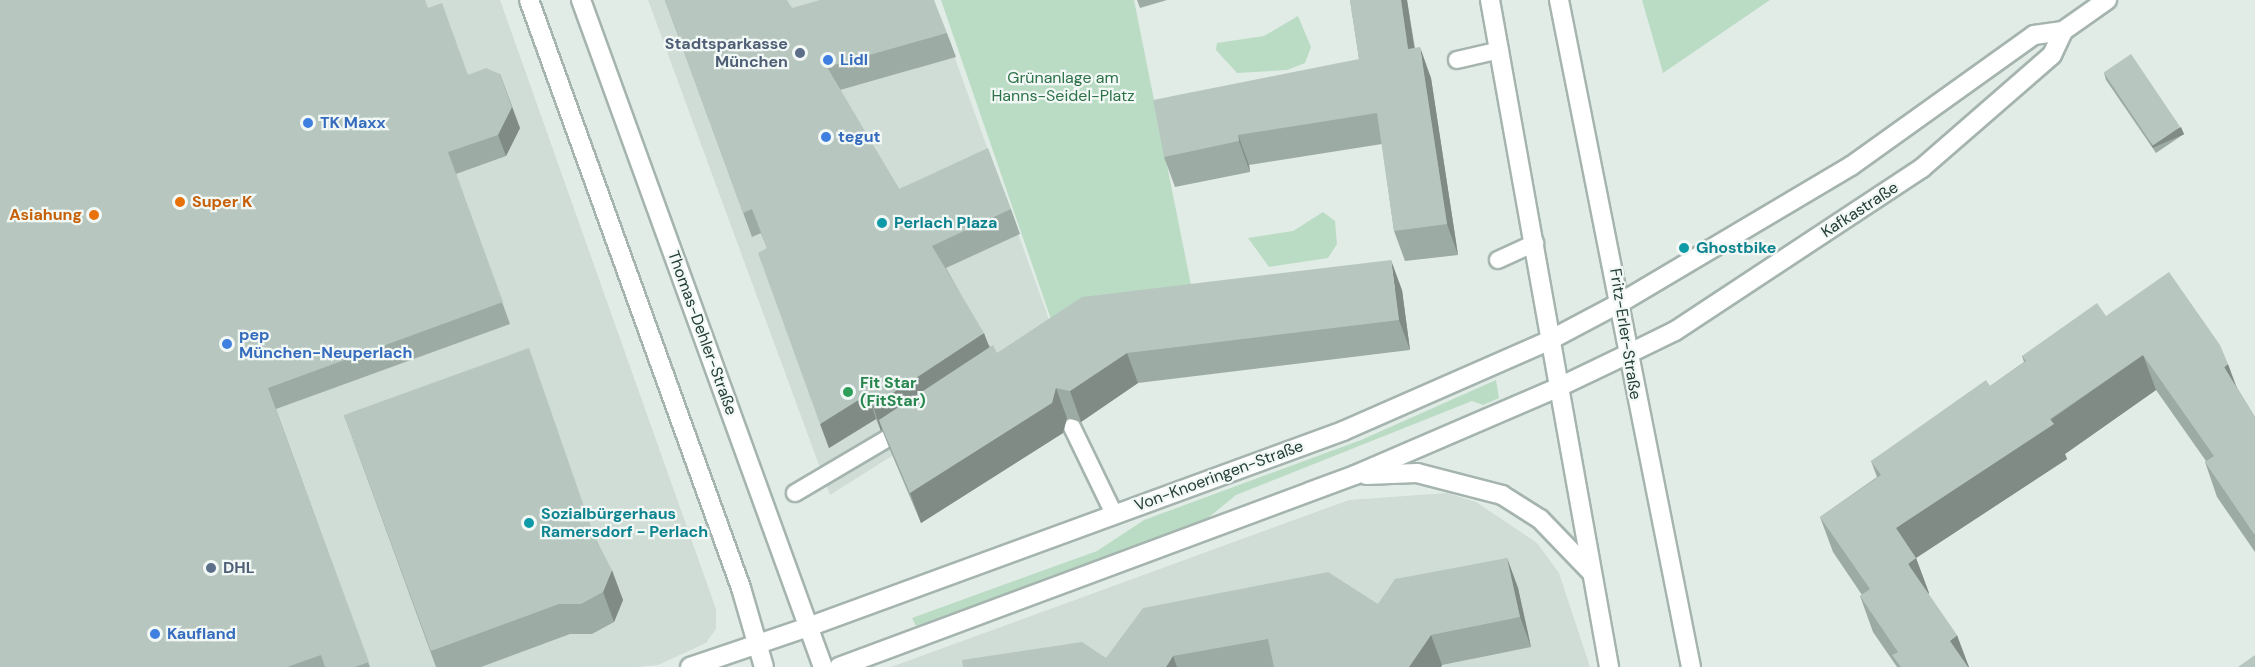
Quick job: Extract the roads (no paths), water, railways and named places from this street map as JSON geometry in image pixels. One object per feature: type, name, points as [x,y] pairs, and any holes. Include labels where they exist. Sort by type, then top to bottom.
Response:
[{"type":"street","points":[[529,0],[764,667]]},
{"type":"street","name":"Thomas-Dehler-Straße","points":[[581,0],[823,667]]},
{"type":"street","points":[[1490,0],[1535,243],[1557,388],[1609,667]]},
{"type":"street","name":"Fritz-Erler-Straße","points":[[1559,0],[1690,667]]},
{"type":"street","name":"Kafkastraße","points":[[1620,303],[1851,166],[2034,35],[2063,31],[2107,0]]},
{"type":"street","name":"Kafkastraße","points":[[1628,354],[1675,331],[1922,168],[2052,55],[2063,31]]},
{"type":"street","name":"Von-Knoeringen-Straße","points":[[757,645],[1343,431],[1550,340],[1620,303]]},
{"type":"street","points":[[839,667],[1355,475],[1557,388],[1628,354]]},
{"type":"street","points":[[1355,475],[1418,473],[1502,495],[1540,519],[1590,571]]},
{"type":"street","points":[[690,667],[757,645]]},
{"type":"lane","points":[[1457,60],[1500,50]]},
{"type":"lane","points":[[1498,260],[1535,243]]},
{"type":"lane","points":[[795,493],[918,419]]},
{"type":"lane","points":[[1072,427],[1114,514]]},
{"type":"place","name":"Stadtsparkasse München","points":[[800,53]]},
{"type":"place","name":"Lidl","points":[[828,60]]},
{"type":"place","name":"TK Maxx","points":[[308,123]]},
{"type":"place","name":"tegut","points":[[826,137]]},
{"type":"place","name":"Super K","points":[[180,202]]},
{"type":"place","name":"Asiahung","points":[[94,215]]},
{"type":"place","name":"Perlach Plaza","points":[[882,223]]},
{"type":"place","name":"Ghostbike","points":[[1684,248]]},
{"type":"place","name":"pep München-Neuperlach","points":[[227,344]]},
{"type":"place","name":"Fit Star (FitStar)","points":[[848,392]]},
{"type":"place","name":"Sozialbürgerhaus Ramersdorf - Perlach","points":[[529,523]]},
{"type":"place","name":"DHL","points":[[211,568]]},
{"type":"place","name":"Kaufland","points":[[155,634]]},
{"type":"park label","name":"Grünanlage am Hanns-Seidel-Platz","points":[[1063,87]]}]
